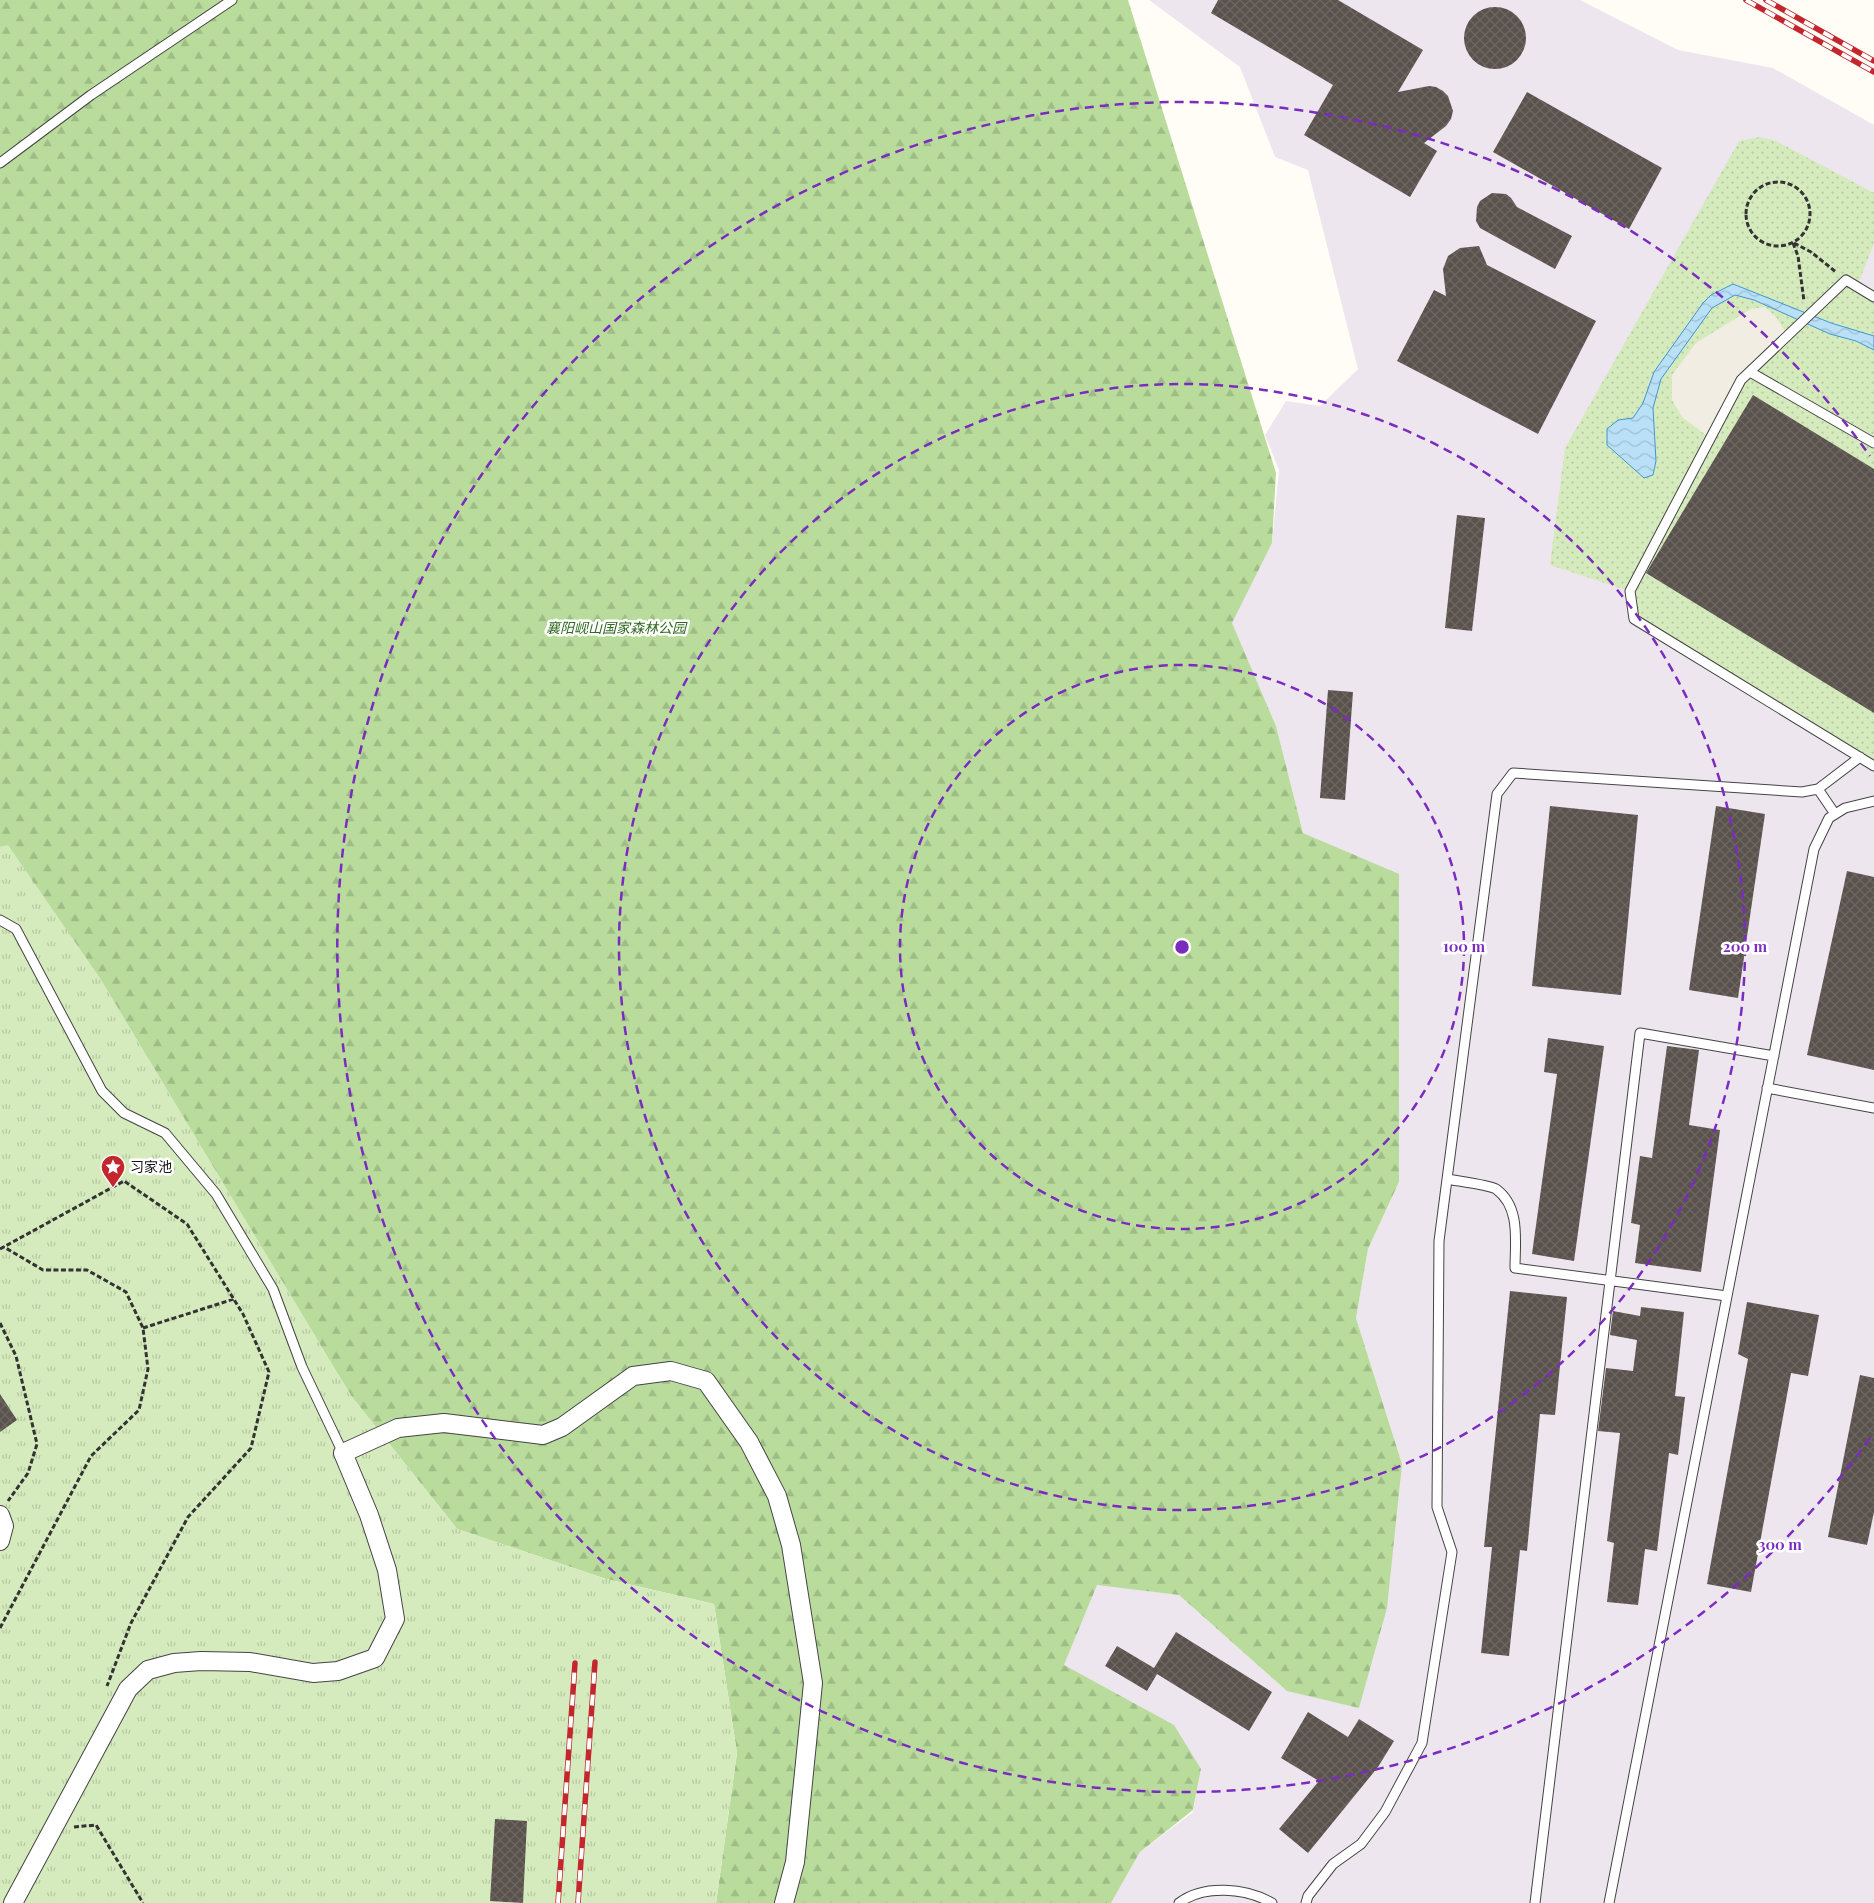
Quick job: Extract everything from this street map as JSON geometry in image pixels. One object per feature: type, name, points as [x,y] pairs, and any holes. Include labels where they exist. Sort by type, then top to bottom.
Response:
[{"type":"street","points":[[13,1903],[128,1689],[148,1670],[174,1663],[201,1661],[250,1662],[313,1673],[338,1671],[375,1658],[395,1619],[384,1560],[370,1515],[343,1453],[398,1428],[444,1423],[543,1435],[562,1427],[633,1376],[671,1371],[706,1381],[749,1442],[776,1496],[791,1545],[813,1683],[795,1862],[784,1903]]},
{"type":"street","points":[[0,1540],[4,1526],[3,1509]]},
{"type":"lane","points":[[0,162],[91,95],[232,0]]},
{"type":"lane","points":[[1874,297],[1846,280],[1742,380],[1630,591],[1634,619],[1874,764]]},
{"type":"lane","points":[[1750,372],[1874,443]]},
{"type":"lane","points":[[1306,1903],[1308,1896],[1333,1864],[1361,1844],[1385,1812],[1422,1743],[1452,1552],[1437,1507],[1439,1241],[1497,794],[1514,773],[1802,792],[1818,789],[1860,757]]},
{"type":"lane","points":[[1818,789],[1835,814]]},
{"type":"lane","points":[[1609,1903],[1814,849],[1829,818],[1845,808],[1874,801]]},
{"type":"lane","points":[[0,920],[16,929],[102,1091],[124,1113],[165,1133],[216,1194],[273,1289],[302,1367],[343,1453]]},
{"type":"lane","points":[[1536,1903],[1640,1033],[1774,1056]]},
{"type":"lane","points":[[1768,1088],[1874,1108]]},
{"type":"lane","points":[[1447,1179],[1496,1189],[1512,1208],[1515,1227],[1515,1268],[1727,1296]]},
{"type":"lane","points":[[1179,1903],[1189,1895],[1228,1890],[1259,1896],[1272,1903]]},
{"type":"path","points":[[1793,243],[1802,236],[1808,227],[1810,216],[1807,201],[1797,188],[1788,183],[1777,182],[1767,184],[1758,189],[1748,202],[1746,217],[1748,227],[1754,236],[1763,243],[1773,246],[1793,243],[1811,252],[1846,280]]},
{"type":"path","points":[[1793,243],[1798,256],[1806,319]]},
{"type":"path","points":[[2,1248],[124,1181],[187,1224],[243,1314],[270,1372],[251,1448],[188,1516],[131,1623],[104,1694]]},
{"type":"path","points":[[0,1628],[91,1456],[139,1410],[148,1369],[143,1328],[126,1292],[87,1270],[43,1270],[2,1248]]},
{"type":"path","points":[[143,1328],[234,1299]]},
{"type":"path","points":[[0,1324],[16,1356],[37,1444],[28,1473],[3,1509]]},
{"type":"path","points":[[53,1829],[96,1825],[143,1903]]},
{"type":"shaded area","points":[[1149,0],[1580,0],[1678,50],[1773,68],[1874,125],[1874,1903],[1111,1903],[1140,1852],[1193,1812],[1201,1769],[1064,1665],[1097,1584],[1179,1595],[1287,1691],[1402,1464],[1356,1318],[1368,1249],[1399,1182],[1399,875],[1303,833],[1276,726],[1226,610],[1272,543],[1279,470],[1265,435],[1286,401],[1320,406],[1358,369],[1308,170],[1275,157],[1240,67]]},
{"type":"shaded area","points":[[1765,307],[1776,317],[1788,336],[1741,380],[1710,438],[1682,417],[1672,400],[1672,375],[1696,343],[1751,309]]},
{"type":"green space","name":"襄阳岘山国家森林公园","points":[[0,0],[1128,0],[1276,473],[1272,543],[1232,623],[1276,726],[1303,833],[1399,874],[1399,1182],[1368,1249],[1356,1318],[1402,1464],[1387,1608],[1359,1708],[1287,1691],[1179,1595],[1097,1585],[1064,1665],[1174,1725],[1201,1769],[1193,1810],[1140,1852],[1111,1903],[716,1903],[737,1753],[714,1604],[606,1579],[457,1529],[352,1397],[8,846],[0,847]]},
{"type":"green space","points":[[1760,137],[1776,141],[1874,193],[1874,243],[1857,287],[1874,297],[1874,766],[1634,619],[1629,591],[1550,565],[1565,448],[1739,141]]},
{"type":"green space","name":"习家池","points":[[8,845],[100,978],[352,1397],[457,1529],[606,1579],[714,1604],[737,1753],[716,1903],[0,1903],[0,847]]},
{"type":"water","points":[[1733,284],[1831,323],[1874,336],[1874,350],[1856,341],[1830,334],[1754,300],[1735,295],[1712,308],[1661,379],[1653,408],[1656,461],[1653,475],[1644,478],[1607,445],[1607,429],[1618,420],[1633,418],[1643,403],[1654,372],[1703,303],[1711,295]]},
{"type":"building","points":[[1218,0],[1338,0],[1423,50],[1398,92],[1429,86],[1436,87],[1448,96],[1453,111],[1451,119],[1446,126],[1424,143],[1437,151],[1410,197],[1304,135],[1333,85],[1211,13]]},
{"type":"building","points":[[1495,7],[1507,9],[1517,16],[1524,26],[1526,38],[1524,50],[1517,60],[1507,67],[1495,69],[1483,67],[1473,60],[1466,50],[1464,38],[1466,26],[1473,16],[1483,9]]},
{"type":"building","points":[[1527,92],[1662,168],[1629,229],[1493,152]]},
{"type":"building","points":[[1492,193],[1506,194],[1517,207],[1572,236],[1555,269],[1480,228],[1476,221],[1477,207],[1480,201]]},
{"type":"building","points":[[1479,246],[1487,265],[1596,321],[1538,434],[1397,361],[1434,290],[1446,296],[1443,269],[1448,256],[1460,248]]},
{"type":"building","points":[[1753,395],[1874,469],[1874,713],[1646,573]]},
{"type":"building","points":[[1457,515],[1485,518],[1472,631],[1445,628]]},
{"type":"building","points":[[1328,690],[1353,692],[1345,800],[1320,798]]},
{"type":"building","points":[[1550,806],[1638,815],[1621,995],[1532,986]]},
{"type":"building","points":[[1716,806],[1765,814],[1738,998],[1689,990]]},
{"type":"building","points":[[1847,871],[1874,877],[1874,1070],[1807,1055]]},
{"type":"building","points":[[1548,1038],[1604,1046],[1574,1261],[1532,1254],[1557,1074],[1544,1072]]},
{"type":"building","points":[[1667,1046],[1699,1050],[1689,1125],[1720,1130],[1701,1272],[1635,1263],[1640,1225],[1631,1223],[1640,1156],[1652,1158]]},
{"type":"building","points":[[1510,1291],[1567,1297],[1555,1415],[1540,1414],[1527,1551],[1520,1550],[1509,1656],[1481,1653],[1492,1547],[1484,1547]]},
{"type":"building","points":[[1747,1302],[1819,1315],[1808,1376],[1791,1373],[1751,1592],[1707,1584],[1748,1359],[1738,1354]]},
{"type":"building","points":[[1641,1307],[1684,1312],[1675,1396],[1685,1397],[1678,1455],[1669,1453],[1657,1551],[1645,1549],[1638,1605],[1607,1602],[1614,1543],[1607,1541],[1620,1433],[1598,1431],[1606,1368],[1633,1371],[1637,1340],[1610,1335],[1613,1311],[1640,1316]]},
{"type":"building","points":[[1860,1375],[1874,1378],[1874,1512],[1867,1545],[1828,1537]]},
{"type":"building","points":[[0,1394],[17,1420],[0,1432]]},
{"type":"building","points":[[1176,1632],[1272,1692],[1249,1731],[1157,1674],[1147,1691],[1105,1666],[1117,1646],[1154,1668]]},
{"type":"building","points":[[1308,1712],[1348,1737],[1359,1719],[1394,1741],[1378,1767],[1308,1853],[1279,1829],[1319,1781],[1281,1758]]},
{"type":"building","points":[[495,1819],[527,1821],[523,1903],[490,1901]]},
{"type":"railway","points":[[1746,0],[1874,72]]},
{"type":"railway","points":[[1766,0],[1874,61]]},
{"type":"railway","points":[[578,1903],[595,1662]]},
{"type":"railway","points":[[558,1903],[575,1663]]},
{"type":"place","name":"习家池","points":[[113,1188]]}]
